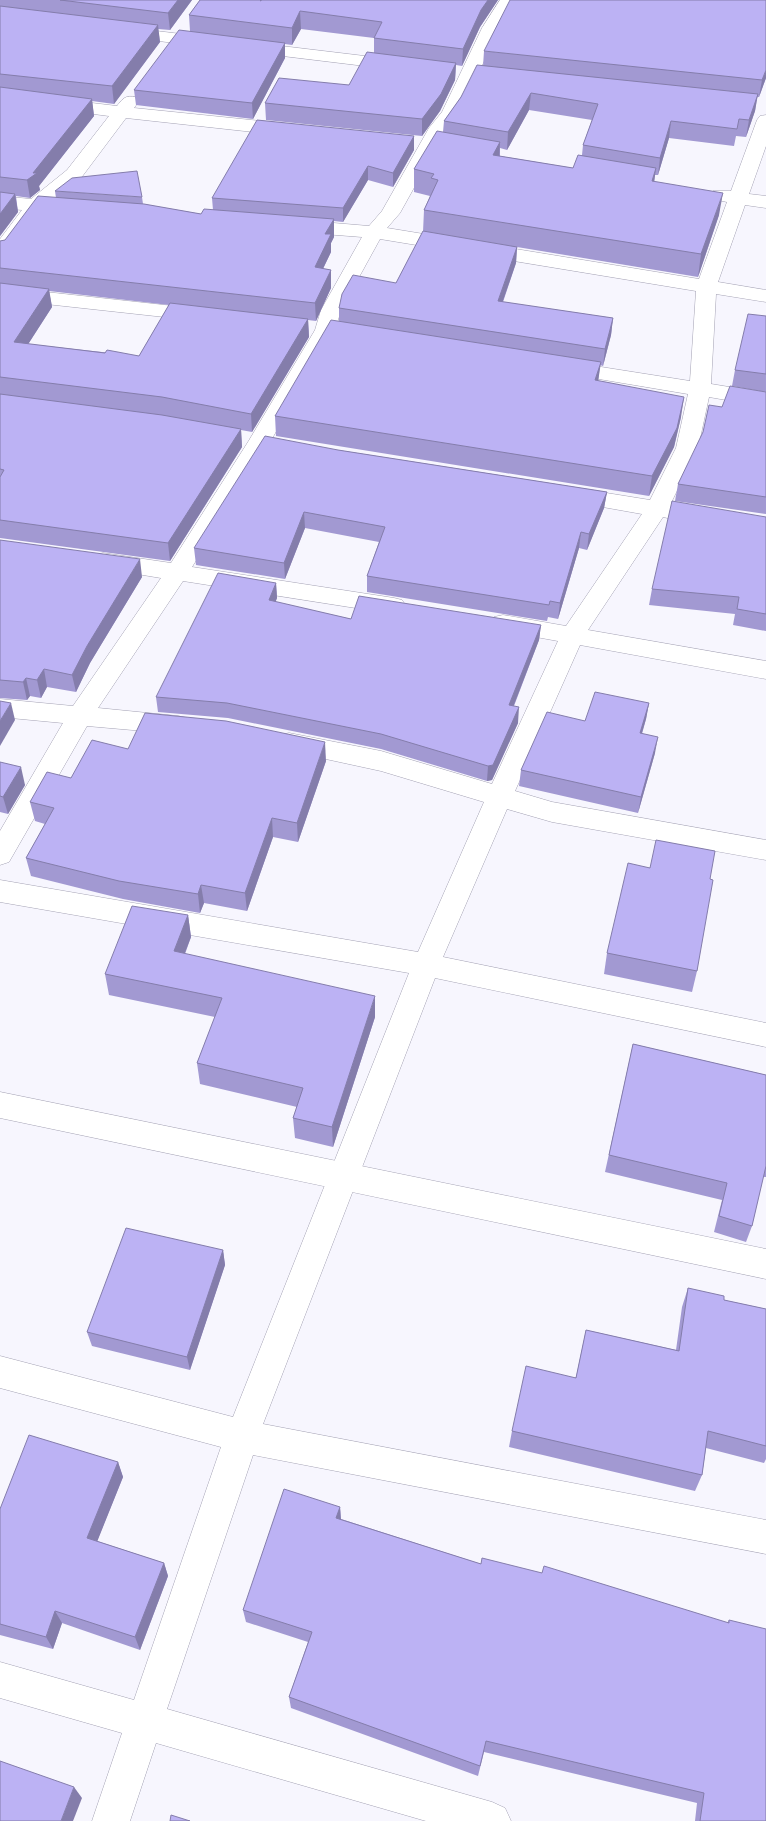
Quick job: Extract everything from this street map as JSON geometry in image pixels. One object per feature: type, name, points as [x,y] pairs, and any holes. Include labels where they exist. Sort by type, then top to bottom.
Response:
[{"type":"street","points":[[0,855],[79,717],[178,571],[325,330],[331,310],[374,232],[390,213],[429,144],[450,112],[491,28],[508,0]]},
{"type":"street","points":[[165,53],[187,23]]},
{"type":"street","points":[[108,30],[411,67]]},
{"type":"street","points":[[451,71],[490,76]]},
{"type":"street","points":[[0,253],[35,206],[74,174],[138,90]]},
{"type":"street","points":[[0,97],[310,132]]},
{"type":"street","points":[[111,1821],[242,1436],[342,1175],[426,965],[573,634],[658,508],[687,448],[700,389],[706,287],[738,198],[763,109]]},
{"type":"street","points":[[409,142],[448,148]]},
{"type":"street","points":[[699,192],[766,202]]},
{"type":"street","points":[[0,202],[85,210]]},
{"type":"street","points":[[284,225],[374,232],[766,296]]},
{"type":"street","points":[[0,293],[217,317]]},
{"type":"street","points":[[542,364],[766,400]]},
{"type":"street","points":[[547,491],[697,514]]},
{"type":"street","points":[[79,558],[178,571],[419,610]]},
{"type":"street","points":[[477,619],[573,634],[766,670]]},
{"type":"street","points":[[0,708],[198,727]]},
{"type":"street","points":[[266,737],[381,761],[552,812],[766,850]]},
{"type":"street","points":[[0,891],[426,965],[766,1036]]},
{"type":"street","points":[[0,1106],[342,1175],[766,1264]]},
{"type":"street","points":[[0,1372],[242,1436],[766,1537]]},
{"type":"street","points":[[0,1680],[492,1821]]},
{"type":"building","points":[[60,0],[178,0],[168,13]]},
{"type":"building","points":[[200,0],[488,0],[481,10],[463,49],[374,38],[382,22],[300,11],[292,28],[189,15]]},
{"type":"building","points":[[510,0],[766,0],[766,70],[762,80],[484,51]]},
{"type":"building","points":[[0,6],[158,25],[112,86],[0,74]]},
{"type":"building","points":[[179,30],[285,43],[252,103],[134,90]]},
{"type":"building","points":[[367,52],[456,63],[441,94],[422,119],[265,103],[279,78],[349,85]]},
{"type":"building","points":[[477,65],[758,94],[749,120],[739,119],[737,129],[671,121],[660,158],[583,145],[598,104],[531,93],[508,132],[444,121],[461,97]]},
{"type":"building","points":[[0,87],[92,99],[33,173],[37,173],[27,180],[0,177]]},
{"type":"building","points":[[257,120],[414,136],[393,173],[368,166],[343,208],[212,198]]},
{"type":"building","points":[[437,131],[500,142],[493,155],[573,168],[578,155],[656,168],[652,181],[723,193],[701,254],[424,210],[438,180],[431,178],[434,174],[414,169]]},
{"type":"building","points":[[137,171],[142,197],[55,191],[72,178]]},
{"type":"building","points":[[0,192],[15,194],[0,214]]},
{"type":"building","points":[[38,196],[144,204],[201,214],[204,209],[334,219],[325,234],[331,234],[315,267],[331,270],[315,303],[0,268],[0,241],[5,240]]},
{"type":"building","points":[[423,231],[517,247],[498,301],[613,318],[605,349],[339,308],[342,294],[353,275],[396,283]]},
{"type":"building","points":[[0,283],[49,289],[14,342],[105,353],[107,350],[139,356],[170,303],[308,319],[251,414],[162,397],[0,377]]},
{"type":"building","points":[[748,314],[766,316],[766,374],[735,370]]},
{"type":"building","points":[[331,320],[601,362],[595,380],[684,397],[677,428],[652,476],[275,416]]},
{"type":"building","points":[[730,386],[766,392],[766,497],[678,484],[703,432],[709,405],[722,407]]},
{"type":"building","points":[[0,394],[162,415],[241,429],[168,543],[0,520],[0,477],[4,470],[0,469]]},
{"type":"building","points":[[265,436],[338,450],[607,492],[589,534],[581,532],[560,603],[550,601],[549,605],[367,576],[385,527],[304,512],[284,563],[194,548]]},
{"type":"building","points":[[672,501],[766,517],[766,614],[737,609],[739,597],[652,589]]},
{"type":"building","points":[[0,540],[140,559],[87,646],[72,675],[44,669],[37,680],[26,678],[23,682],[0,680]]},
{"type":"building","points":[[218,573],[276,583],[269,600],[351,619],[359,596],[541,625],[509,705],[519,707],[493,765],[488,766],[381,734],[227,703],[156,697]]},
{"type":"building","points":[[595,692],[649,703],[640,733],[658,737],[641,797],[521,770],[547,712],[585,721]]},
{"type":"building","points":[[0,701],[11,703],[0,721]]},
{"type":"building","points":[[145,713],[226,721],[325,742],[297,823],[272,818],[245,893],[201,885],[198,894],[119,881],[26,858],[54,808],[30,802],[47,772],[71,778],[92,740],[128,749]]},
{"type":"building","points":[[0,762],[21,767],[3,797],[0,796]]},
{"type":"building","points":[[656,840],[715,851],[710,879],[713,880],[697,971],[607,953],[628,863],[650,868]]},
{"type":"building","points":[[132,906],[188,915],[174,951],[375,996],[332,1127],[293,1118],[303,1088],[197,1063],[222,998],[105,974]]},
{"type":"building","points":[[633,1044],[766,1075],[766,1166],[752,1226],[719,1216],[727,1183],[609,1155]]},
{"type":"building","points":[[126,1228],[223,1250],[187,1357],[87,1332]]},
{"type":"building","points":[[688,1288],[724,1296],[724,1300],[766,1309],[766,1446],[708,1431],[702,1475],[512,1431],[526,1366],[576,1378],[586,1330],[679,1351]]},
{"type":"building","points":[[29,1435],[118,1462],[87,1538],[164,1563],[135,1637],[55,1611],[46,1637],[0,1624],[0,1509]]},
{"type":"building","points":[[284,1489],[340,1507],[336,1518],[481,1564],[482,1558],[542,1573],[544,1566],[729,1623],[729,1620],[766,1629],[766,1821],[700,1821],[704,1793],[486,1741],[480,1766],[289,1697],[312,1632],[243,1610]]},
{"type":"building","points":[[0,1761],[74,1787],[61,1821],[0,1821]]},
{"type":"building","points":[[171,1815],[190,1821],[170,1821]]}]
